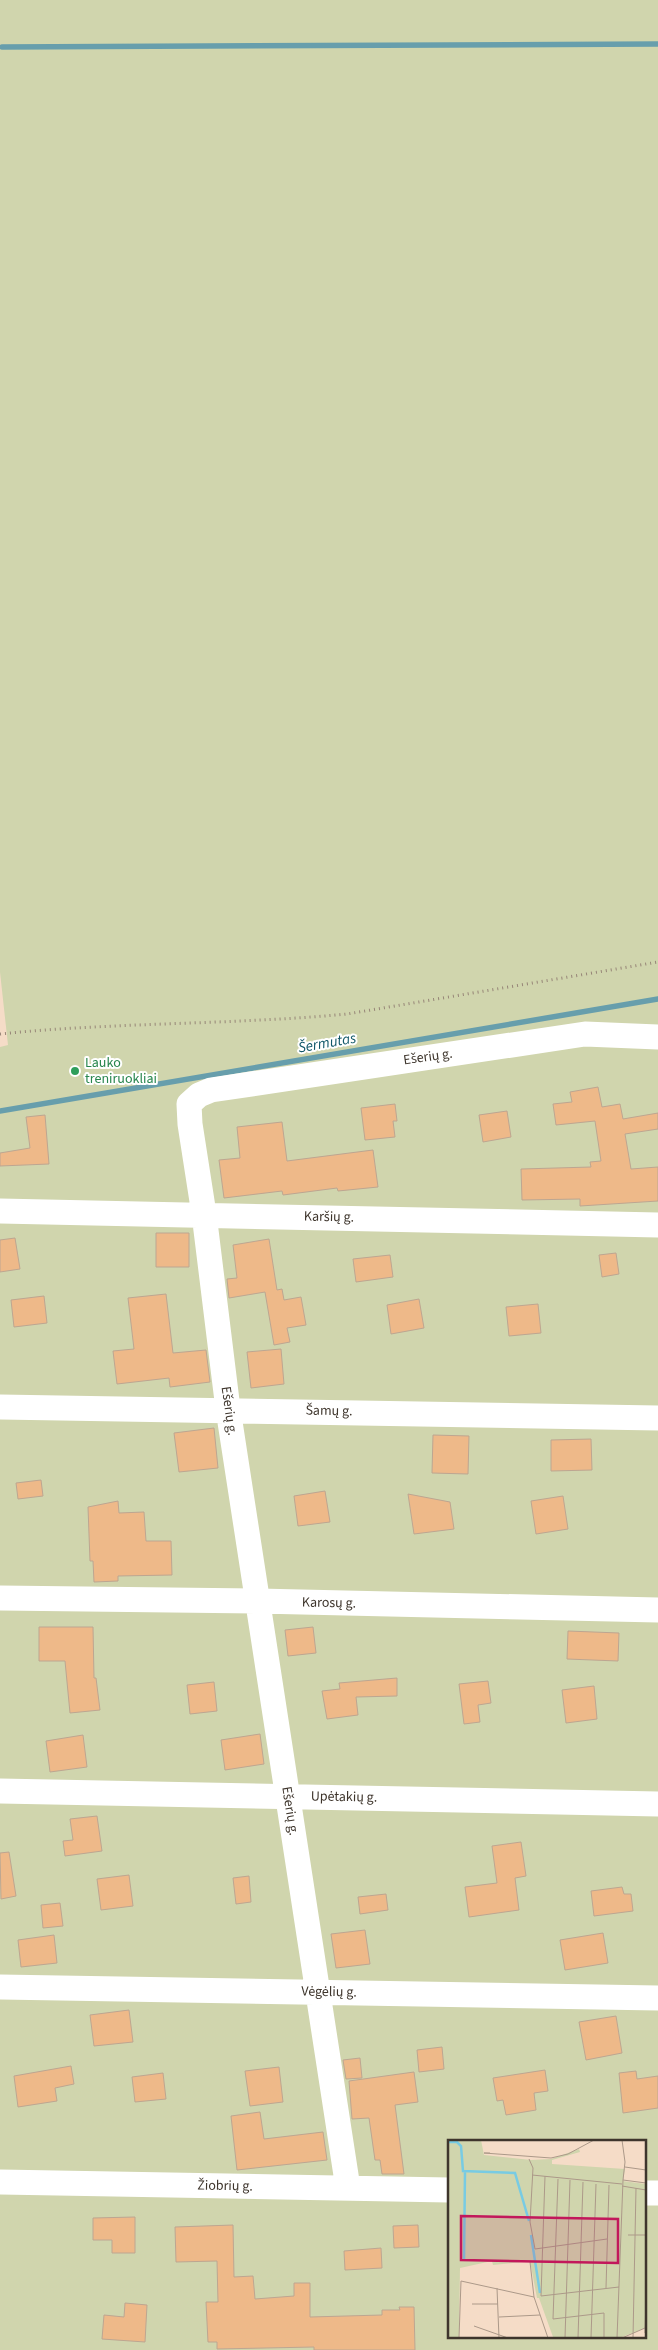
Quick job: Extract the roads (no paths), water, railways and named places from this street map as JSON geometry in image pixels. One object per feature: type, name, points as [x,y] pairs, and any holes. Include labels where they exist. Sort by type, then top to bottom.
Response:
[{"type":"street","name":"Ešerių g.","points":[[348,2188],[228,1410],[204,1214],[190,1124],[189,1104],[199,1095],[211,1090],[585,1034],[658,1037]]},
{"type":"street","name":"Karšių g.","points":[[0,1211],[658,1225]]},
{"type":"street","name":"Šamų g.","points":[[0,1406],[658,1418]]},
{"type":"street","name":"Karosų g.","points":[[0,1598],[258,1601],[658,1610]]},
{"type":"street","name":"Upėtakių g.","points":[[0,1791],[658,1804]]},
{"type":"street","name":"Vėgėlių g.","points":[[0,1987],[658,1998]]},
{"type":"street","name":"Žiobrių g.","points":[[0,2182],[448,2190]]},
{"type":"waterway","points":[[2,47],[658,44]]},
{"type":"waterway","name":"Šermutas","points":[[0,1111],[658,999]]},
{"type":"place","name":"Lauko treniruokliai","points":[[75,1071]]}]
